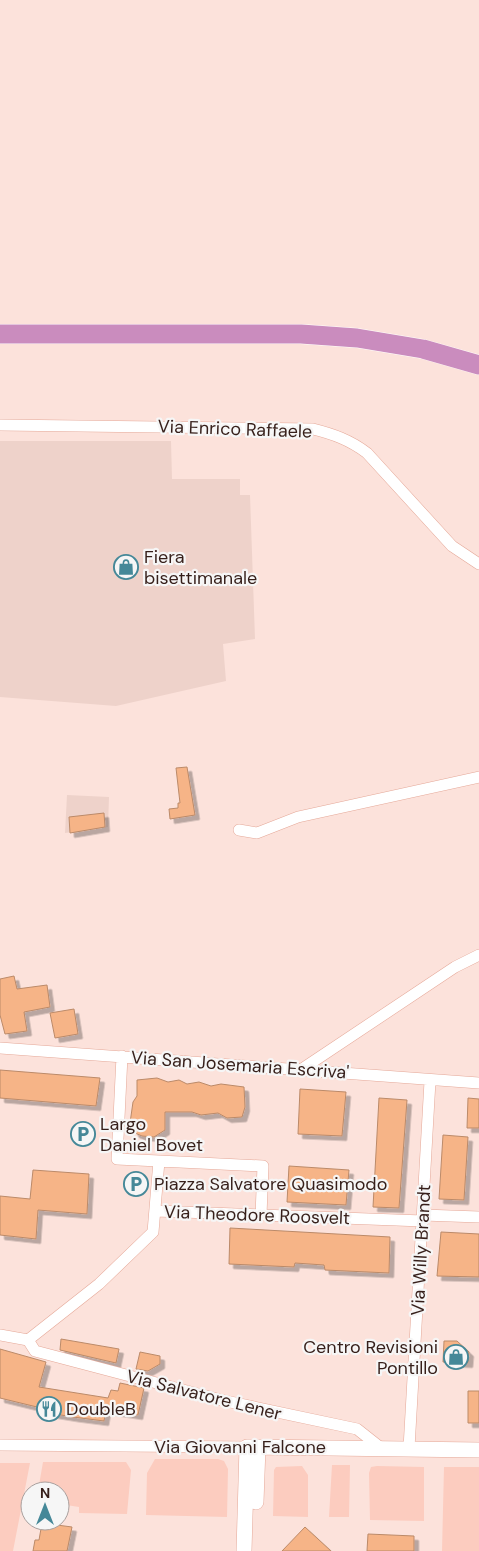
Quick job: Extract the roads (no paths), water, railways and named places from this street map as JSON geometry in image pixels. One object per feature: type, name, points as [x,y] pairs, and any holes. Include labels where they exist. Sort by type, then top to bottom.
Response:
[{"type":"highway","points":[[0,334],[301,334],[357,338],[423,349],[479,365]]},
{"type":"street","name":"Via Enrico Raffaele","points":[[0,425],[312,429],[338,436],[354,443],[367,453],[452,546],[479,564]]},
{"type":"street","points":[[239,830],[257,833],[298,816],[479,777]]},
{"type":"street","points":[[302,1069],[455,968],[479,955]]},
{"type":"street","name":"Via San Josemaria Escriva'","points":[[0,1048],[302,1069],[430,1081],[479,1083]]},
{"type":"street","points":[[122,1056],[117,1159],[263,1166],[261,1215]]},
{"type":"street","name":"Via Willy Brandt","points":[[409,1448],[430,1081]]},
{"type":"street","points":[[156,1211],[159,1161]]},
{"type":"street","name":"Via Theodore Roosvelt","points":[[28,1340],[99,1284],[119,1262],[153,1232],[156,1211],[261,1215],[423,1218],[479,1217]]},
{"type":"street","points":[[0,1335],[28,1340]]},
{"type":"street","name":"Via Salvatore Lener","points":[[28,1340],[35,1351],[92,1367],[221,1400],[357,1429],[381,1448]]},
{"type":"street","name":"Via Giovanni Falcone","points":[[0,1445],[479,1450]]},
{"type":"street","points":[[244,1551],[253,1447]]},
{"type":"street","points":[[253,1447],[254,1551]]},
{"type":"place","name":"Fiera bisettimanale","points":[[126,567]]},
{"type":"place","name":"Largo Daniel Bovet","points":[[83,1134]]},
{"type":"place","name":"Piazza Salvatore Quasimodo","points":[[136,1184]]},
{"type":"place","name":"Centro Revisioni Pontillo","points":[[456,1357]]},
{"type":"place","name":"DoubleB","points":[[49,1409]]}]
